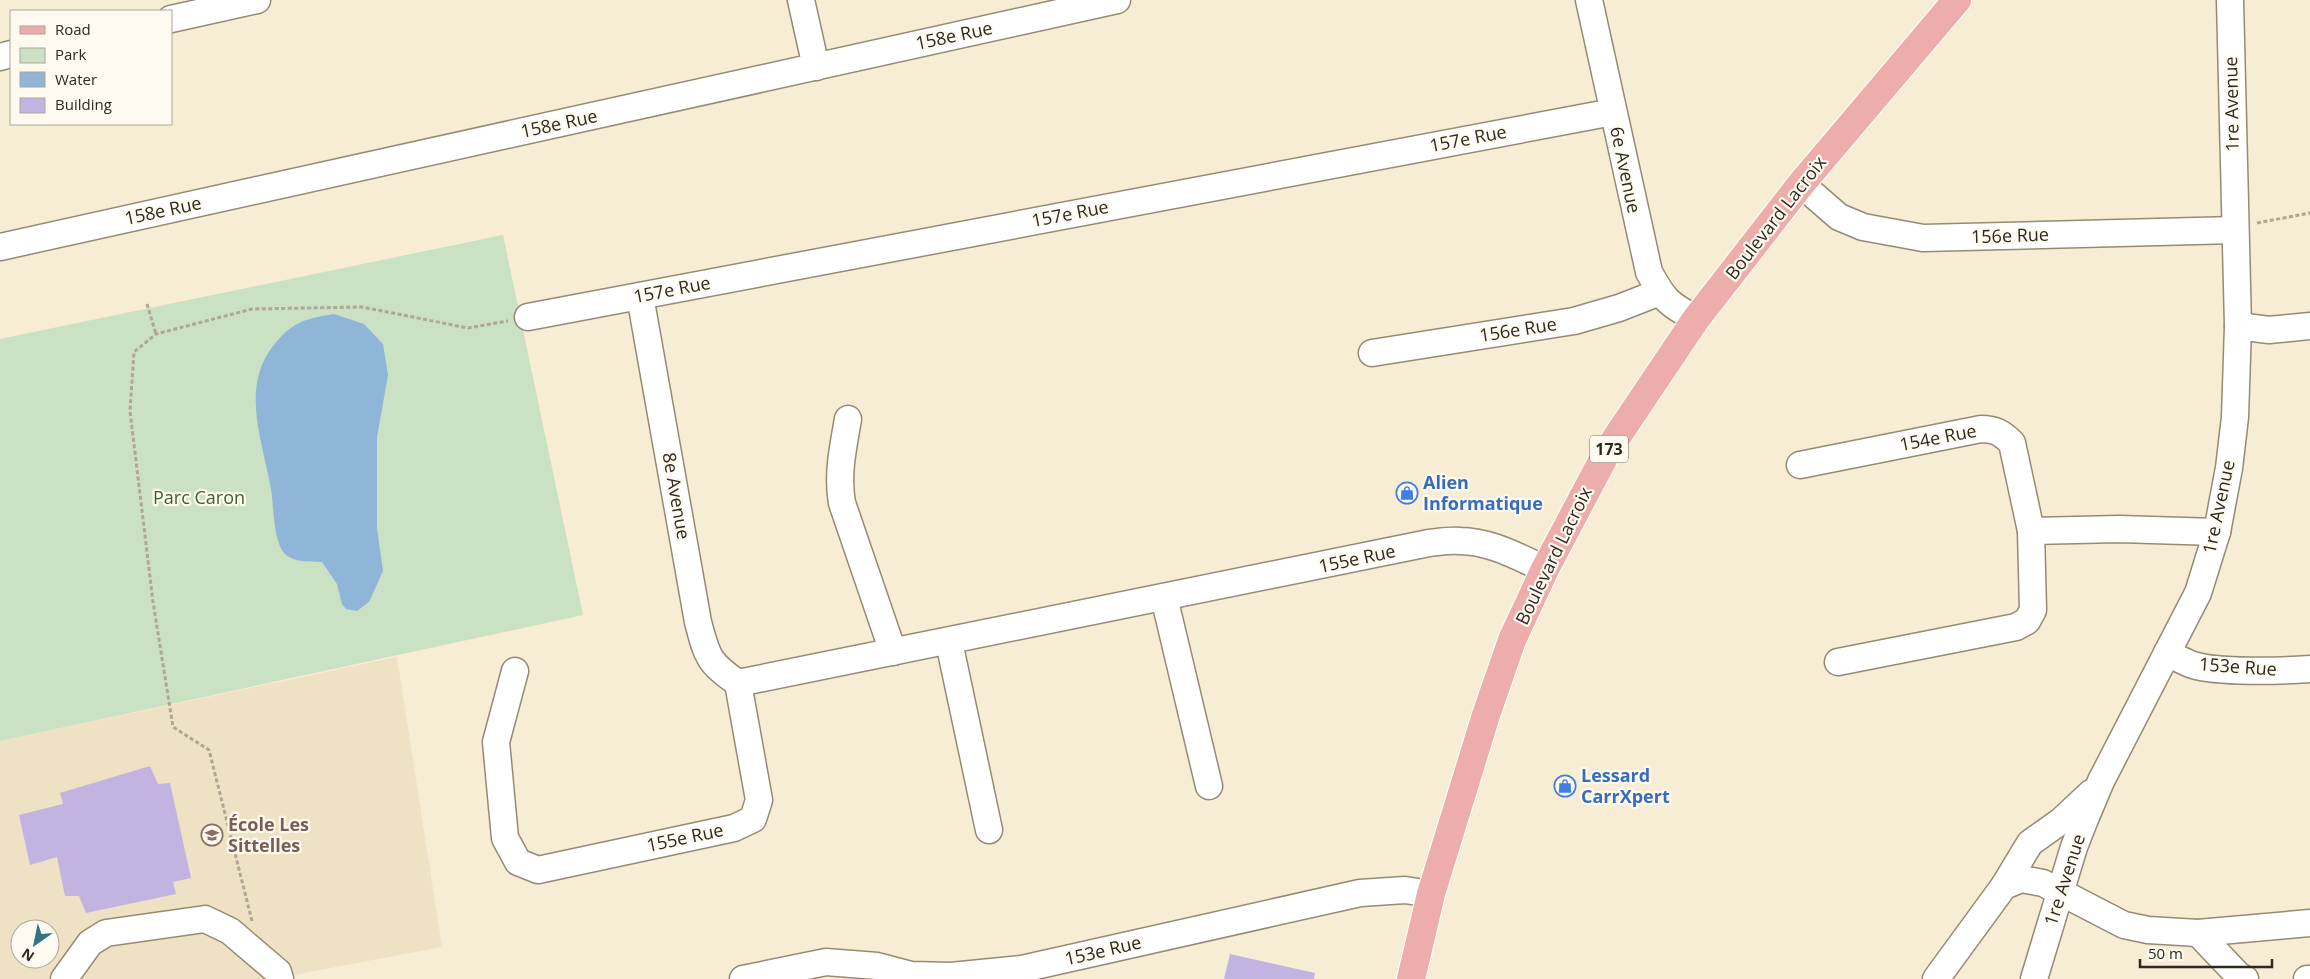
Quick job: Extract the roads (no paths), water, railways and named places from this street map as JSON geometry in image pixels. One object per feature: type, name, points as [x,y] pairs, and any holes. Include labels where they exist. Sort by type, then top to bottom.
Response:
[{"type":"main road","name":"Boulevard Lacroix","points":[[1411,979],[1431,894],[1486,715],[1512,640],[1545,569],[1608,450],[1696,319],[1801,184],[1956,0]]},
{"type":"street","points":[[172,19],[257,0]]},
{"type":"street","points":[[802,0],[816,67]]},
{"type":"street","name":"158e Rue","points":[[0,247],[1117,0]]},
{"type":"street","name":"6e Avenue","points":[[1588,0],[1649,272],[1660,292],[1671,306],[1696,319]]},
{"type":"street","name":"1re Avenue","points":[[2034,979],[2074,847],[2101,781],[2198,593],[2217,532],[2229,468],[2235,417],[2238,326],[2245,225],[2230,0]]},
{"type":"street","name":"157e Rue","points":[[528,317],[1612,112]]},
{"type":"street","name":"156e Rue","points":[[1801,184],[1839,217],[1863,227],[1923,238],[2245,225]]},
{"type":"street","name":"156e Rue","points":[[1372,353],[1574,321],[1619,308],[1660,292]]},
{"type":"street","name":"8e Avenue","points":[[640,296],[701,632],[706,651],[713,664],[738,683]]},
{"type":"street","points":[[2238,326],[2269,330],[2310,326]]},
{"type":"street","points":[[848,419],[840,464],[839,484],[842,503],[894,652]]},
{"type":"street","name":"154e Rue","points":[[1800,466],[1981,429],[1993,429],[2004,435],[2012,443],[2032,531],[2033,610],[2027,620],[2016,627],[1838,662]]},
{"type":"street","points":[[2032,531],[2119,529],[2217,532]]},
{"type":"street","name":"155e Rue","points":[[515,672],[496,742],[505,838],[518,862],[538,870],[734,828],[753,819],[759,800],[738,683],[950,642],[1429,543],[1460,541],[1494,547],[1545,569]]},
{"type":"street","points":[[1164,597],[1209,786]]},
{"type":"street","points":[[950,642],[989,830]]},
{"type":"street","name":"153e Rue","points":[[2168,653],[2193,665],[2214,668],[2310,669]]},
{"type":"street","points":[[1936,979],[2004,886],[2030,843],[2081,804],[2101,781]]},
{"type":"street","points":[[2004,886],[2021,879],[2043,883],[2062,891],[2124,926],[2148,930],[2198,933],[2310,923]]},
{"type":"street","name":"153e Rue","points":[[743,979],[826,962],[877,966],[911,977],[961,975],[1022,969],[1360,893],[1404,890],[1431,894]]},
{"type":"street","points":[[64,979],[90,943],[106,933],[205,919],[230,931],[278,972],[280,979]]},
{"type":"street","points":[[2198,933],[2238,975],[2246,979]]},
{"type":"water","points":[[334,314],[364,324],[383,344],[388,375],[377,437],[377,528],[383,571],[369,602],[357,611],[346,609],[342,604],[337,584],[322,562],[290,558],[282,549],[276,534],[271,489],[259,435],[257,416],[258,380],[263,362],[273,346],[286,332],[299,323]]},
{"type":"place","name":"Alien Informatique","points":[[1407,493]]},
{"type":"place","name":"Lessard CarrXpert","points":[[1565,786]]},
{"type":"place","name":"École Les Sittelles","points":[[212,835]]},
{"type":"park label","name":"Parc Caron","points":[[199,498]]}]
